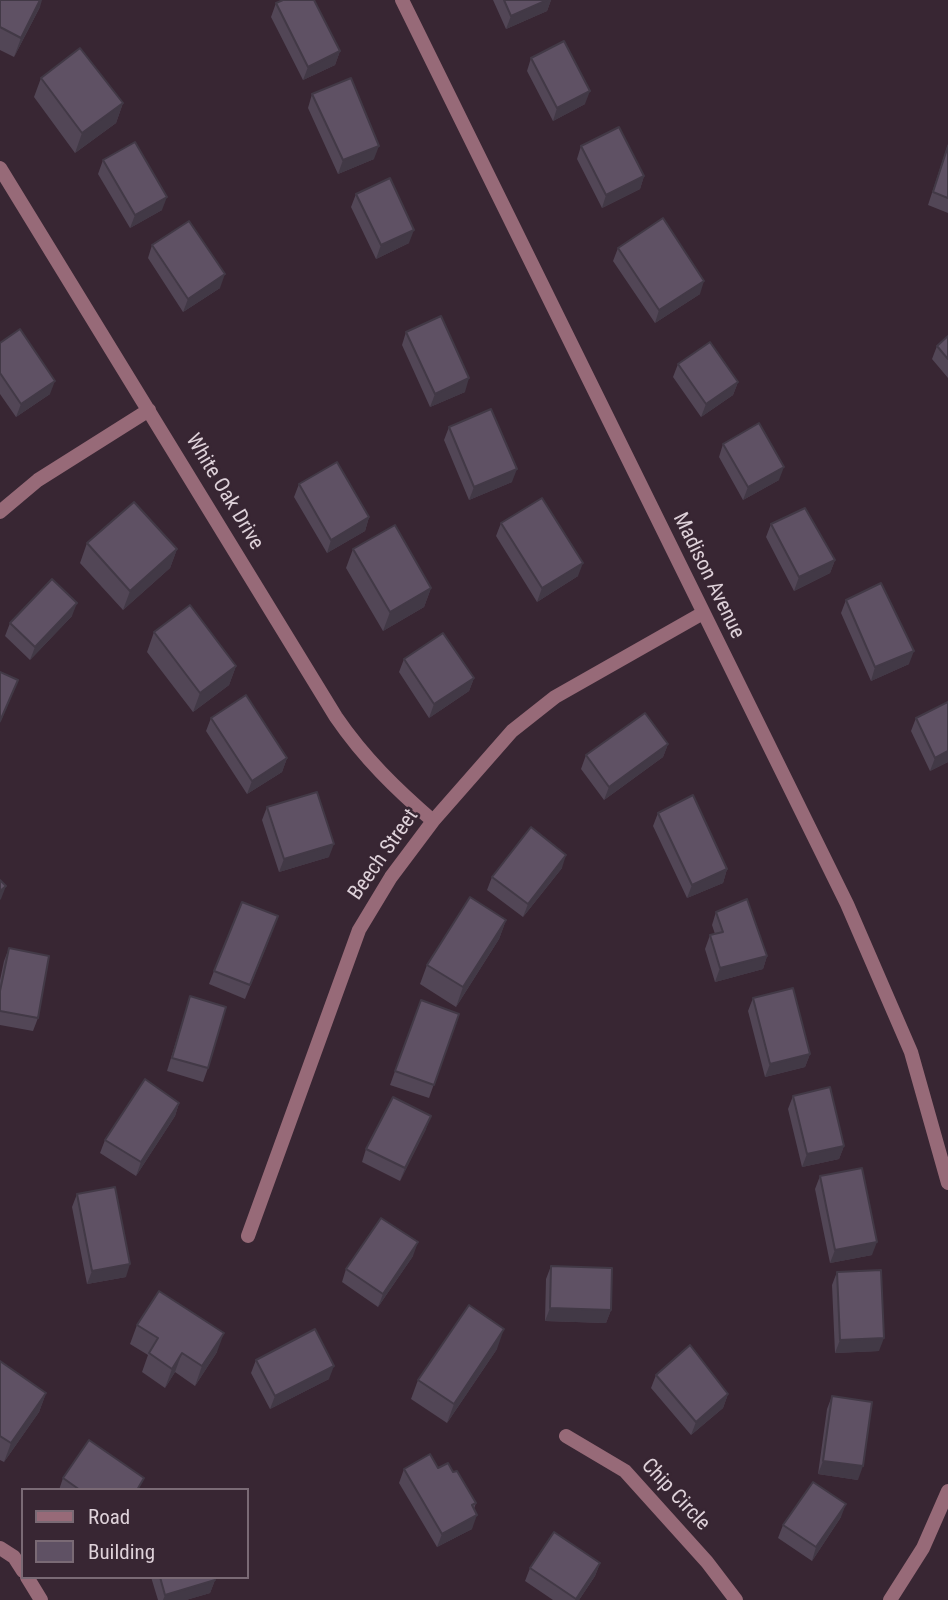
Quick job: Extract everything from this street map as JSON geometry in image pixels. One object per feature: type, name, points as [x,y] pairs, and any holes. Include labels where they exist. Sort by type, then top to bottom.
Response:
[{"type":"street","name":"Madison Avenue","points":[[402,0],[847,904],[911,1052],[948,1183]]},
{"type":"street","name":"White Oak Drive","points":[[0,168],[359,751],[386,780],[433,821]]},
{"type":"street","points":[[0,512],[38,480],[149,410]]},
{"type":"street","name":"Beech Street","points":[[248,1236],[359,930],[385,885],[433,821],[512,731],[555,697],[703,613]]},
{"type":"street","name":"Chip Circle","points":[[566,1436],[625,1471],[707,1562],[736,1600]]},
{"type":"street","points":[[890,1600],[923,1548],[948,1491]]},
{"type":"street","points":[[0,1548],[14,1558],[21,1568]]},
{"type":"street","points":[[28,1579],[41,1600]]},
{"type":"building","points":[[0,0],[40,0],[21,38],[0,27]]},
{"type":"building","points":[[283,0],[314,0],[340,51],[308,67],[276,3]]},
{"type":"building","points":[[504,0],[547,0],[511,16]]},
{"type":"building","points":[[564,41],[590,91],[557,108],[531,58]]},
{"type":"building","points":[[80,48],[123,103],[82,133],[41,78]]},
{"type":"building","points":[[351,78],[379,146],[343,160],[312,94]]},
{"type":"building","points":[[619,127],[644,176],[606,195],[581,146]]},
{"type":"building","points":[[135,142],[167,197],[135,215],[103,160]]},
{"type":"building","points":[[948,146],[948,198],[933,192]]},
{"type":"building","points":[[390,178],[414,230],[381,245],[356,194]]},
{"type":"building","points":[[663,218],[704,281],[659,310],[618,248]]},
{"type":"building","points":[[189,221],[225,274],[188,299],[152,245]]},
{"type":"building","points":[[441,316],[469,378],[435,394],[406,332]]},
{"type":"building","points":[[20,329],[55,381],[21,404],[0,373],[0,343]]},
{"type":"building","points":[[948,336],[948,359],[937,346]]},
{"type":"building","points":[[710,342],[738,382],[706,404],[678,364]]},
{"type":"building","points":[[491,409],[517,469],[474,487],[449,427]]},
{"type":"building","points":[[759,423],[784,467],[748,487],[723,444]]},
{"type":"building","points":[[337,462],[369,517],[331,540],[299,484]]},
{"type":"building","points":[[542,498],[583,563],[542,588],[501,523]]},
{"type":"building","points":[[134,502],[177,549],[130,591],[87,543]]},
{"type":"building","points":[[805,508],[835,560],[799,577],[771,524]]},
{"type":"building","points":[[395,525],[431,588],[390,612],[353,549]]},
{"type":"building","points":[[52,579],[77,603],[35,647],[10,623]]},
{"type":"building","points":[[881,583],[914,651],[875,667],[846,600]]},
{"type":"building","points":[[190,605],[236,666],[200,693],[154,632]]},
{"type":"building","points":[[443,633],[474,678],[434,704],[404,659]]},
{"type":"building","points":[[0,672],[18,680],[0,721]]},
{"type":"building","points":[[246,695],[287,758],[252,781],[211,718]]},
{"type":"building","points":[[948,702],[948,751],[935,758],[916,718]]},
{"type":"building","points":[[645,713],[668,744],[609,787],[586,755]]},
{"type":"building","points":[[317,792],[334,844],[284,859],[267,807]]},
{"type":"building","points":[[693,795],[727,869],[692,885],[658,813]]},
{"type":"building","points":[[531,827],[566,855],[528,904],[492,877]]},
{"type":"building","points":[[0,880],[6,886],[0,891]]},
{"type":"building","points":[[470,897],[506,920],[463,987],[427,965]]},
{"type":"building","points":[[747,899],[767,956],[720,968],[710,935],[723,932],[716,912]]},
{"type":"building","points":[[242,902],[278,916],[250,985],[214,971]]},
{"type":"building","points":[[9,948],[49,956],[38,1018],[0,1011],[0,991]]},
{"type":"building","points":[[793,988],[810,1054],[770,1064],[753,998]]},
{"type":"building","points":[[190,996],[226,1007],[208,1068],[172,1058]]},
{"type":"building","points":[[421,1000],[459,1014],[434,1085],[395,1071]]},
{"type":"building","points":[[145,1079],[179,1103],[141,1162],[105,1140]]},
{"type":"building","points":[[830,1087],[844,1146],[807,1154],[793,1096]]},
{"type":"building","points":[[393,1097],[431,1116],[405,1168],[366,1149]]},
{"type":"building","points":[[862,1168],[877,1242],[835,1250],[820,1176]]},
{"type":"building","points":[[115,1187],[130,1264],[92,1271],[77,1194]]},
{"type":"building","points":[[381,1218],[418,1242],[383,1294],[346,1269]]},
{"type":"building","points":[[551,1266],[612,1268],[611,1310],[550,1308]]},
{"type":"building","points":[[881,1270],[884,1338],[840,1340],[837,1272]]},
{"type":"building","points":[[159,1291],[224,1333],[202,1366],[182,1353],[172,1369],[149,1353],[158,1338],[137,1325]]},
{"type":"building","points":[[469,1305],[504,1329],[454,1404],[418,1380]]},
{"type":"building","points":[[315,1329],[334,1366],[275,1396],[256,1360]]},
{"type":"building","points":[[690,1345],[728,1394],[696,1422],[656,1375]]},
{"type":"building","points":[[0,1361],[46,1393],[11,1443],[0,1436]]},
{"type":"building","points":[[832,1396],[872,1402],[863,1466],[823,1461]]},
{"type":"building","points":[[89,1440],[144,1478],[138,1488],[77,1488],[63,1478]]},
{"type":"building","points":[[430,1454],[438,1468],[448,1463],[453,1472],[457,1471],[476,1503],[472,1505],[477,1515],[442,1534],[404,1469]]},
{"type":"building","points":[[813,1482],[846,1504],[816,1547],[783,1525]]},
{"type":"building","points":[[554,1532],[600,1563],[576,1599],[530,1568]]},
{"type":"building","points":[[161,1579],[215,1580],[165,1595]]}]
